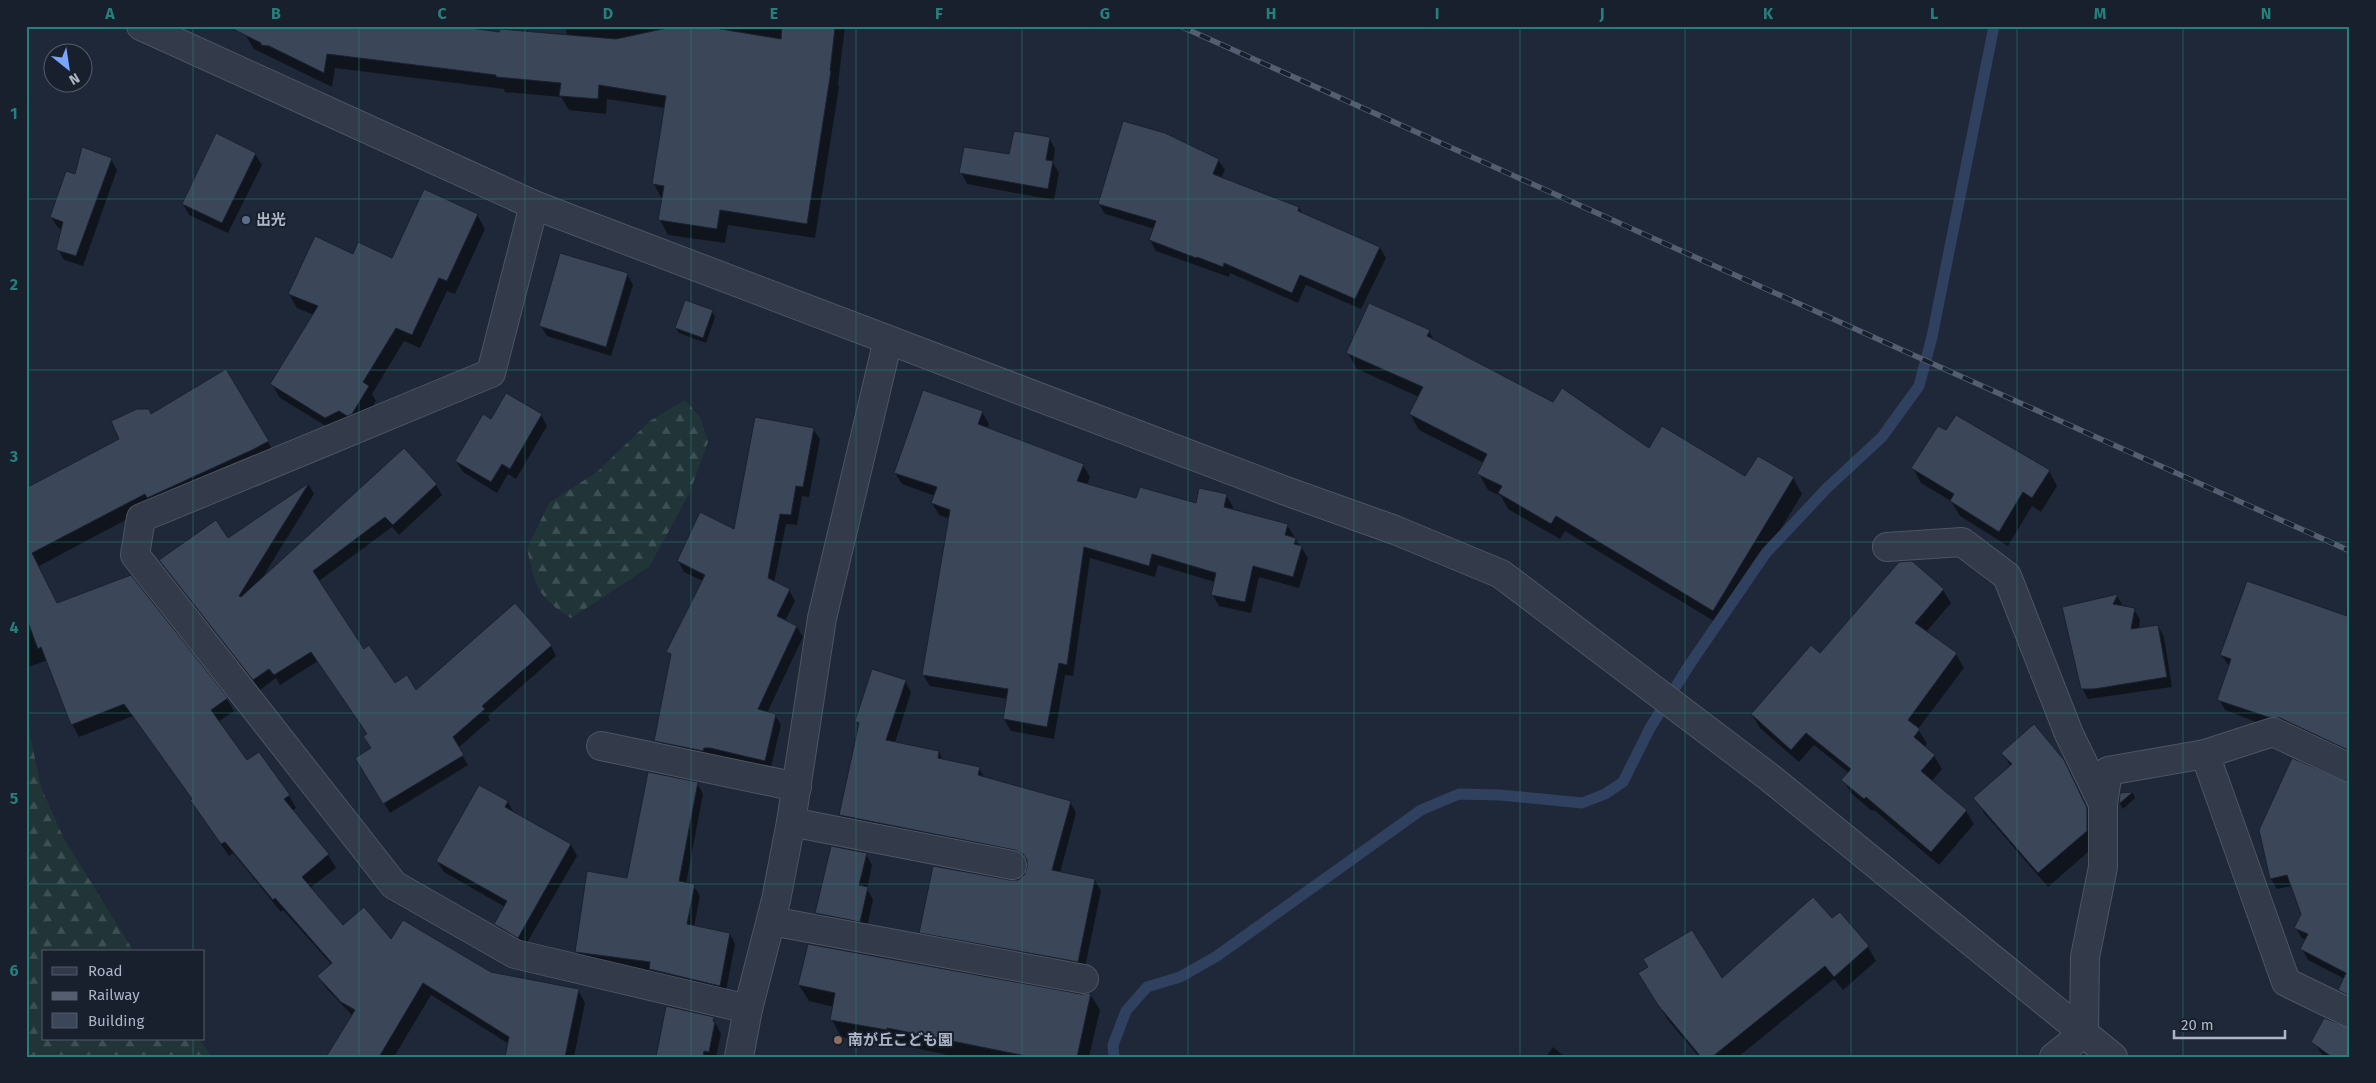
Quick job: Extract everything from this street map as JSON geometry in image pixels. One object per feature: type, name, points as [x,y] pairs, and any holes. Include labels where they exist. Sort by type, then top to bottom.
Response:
[{"type":"street","points":[[140,26],[534,205],[1395,530],[1501,574],[1769,777],[2113,1057]]},
{"type":"street","points":[[534,205],[491,373],[141,518],[135,555],[394,885],[515,954],[748,1009]]},
{"type":"street","points":[[738,1057],[792,822],[822,618],[888,340]]},
{"type":"street","points":[[1887,547],[1962,542],[2007,576],[2069,734],[2103,804]]},
{"type":"street","points":[[2084,1034],[2085,957],[2103,867],[2103,804],[2108,771],[2205,754],[2274,732],[2350,768]]},
{"type":"street","points":[[601,746],[797,787]]},
{"type":"street","points":[[2205,754],[2286,982],[2350,1013]]},
{"type":"street","points":[[792,822],[1012,864]]},
{"type":"street","points":[[770,921],[1084,979]]},
{"type":"street","points":[[2054,1057],[2084,1034]]},
{"type":"green space","points":[[685,400],[700,417],[708,442],[689,494],[649,567],[571,618],[544,597],[539,590],[527,549],[549,503],[597,472],[650,421]]},
{"type":"green space","points":[[26,716],[41,787],[63,837],[133,950],[42,950],[42,1040],[200,1040],[212,1057],[26,1057]]},
{"type":"building","points":[[227,26],[457,26],[499,32],[500,29],[616,39],[676,26],[703,26],[781,39],[782,26],[835,28],[831,71],[807,224],[720,210],[717,229],[658,220],[664,186],[652,184],[666,96],[599,85],[598,99],[559,96],[561,83],[496,77],[496,75],[327,54],[324,73],[269,46],[261,45],[261,43]]},
{"type":"building","points":[[1123,121],[1165,133],[1219,159],[1213,174],[1299,207],[1298,211],[1380,247],[1355,299],[1300,275],[1292,293],[1224,263],[1223,267],[1196,258],[1149,240],[1156,221],[1098,204]]},
{"type":"building","points":[[1014,131],[1050,137],[1046,160],[1053,161],[1048,189],[959,173],[964,147],[1009,154]]},
{"type":"building","points":[[216,133],[256,153],[222,223],[182,204]]},
{"type":"building","points":[[82,147],[112,158],[76,256],[56,250],[63,222],[50,217],[66,171],[75,174]]},
{"type":"building","points":[[424,189],[478,214],[447,281],[439,278],[412,335],[396,328],[363,382],[369,386],[352,414],[347,416],[339,411],[325,418],[270,384],[318,306],[288,294],[315,236],[353,254],[358,242],[392,258]]},
{"type":"building","points":[[560,253],[628,273],[606,347],[539,326]]},
{"type":"building","points":[[685,300],[713,310],[703,338],[675,328]]},
{"type":"building","points":[[1369,303],[1430,330],[1427,336],[1553,402],[1562,388],[1649,448],[1662,426],[1745,476],[1758,456],[1794,477],[1713,611],[1556,516],[1551,524],[1498,493],[1502,486],[1477,474],[1487,454],[1409,414],[1423,387],[1346,353]]},
{"type":"building","points":[[226,369],[269,441],[147,498],[145,494],[32,553],[57,603],[131,575],[228,698],[211,710],[247,760],[259,752],[290,795],[284,799],[329,854],[302,877],[343,925],[364,907],[391,939],[403,920],[491,972],[579,989],[565,1057],[505,1057],[509,1037],[423,983],[379,1057],[326,1057],[355,1010],[341,1002],[317,976],[332,963],[275,898],[273,900],[225,842],[221,844],[190,800],[192,799],[124,704],[71,725],[41,647],[38,649],[26,617],[26,488],[119,439],[111,421],[137,409],[149,409],[151,414]]},
{"type":"building","points":[[923,390],[983,411],[978,424],[1084,464],[1077,481],[1136,498],[1140,487],[1196,503],[1199,488],[1227,494],[1224,507],[1288,524],[1285,535],[1296,538],[1294,544],[1302,546],[1293,577],[1253,566],[1245,602],[1211,595],[1216,573],[1152,554],[1149,566],[1084,547],[1067,665],[1059,663],[1047,727],[1003,719],[1008,689],[922,675],[950,510],[931,503],[937,487],[894,473]]},
{"type":"building","points":[[506,393],[542,414],[510,469],[502,464],[491,482],[455,461],[483,414],[491,419]]},
{"type":"building","points":[[1956,415],[2050,470],[2032,498],[2023,492],[1999,532],[1950,501],[1954,494],[1911,468],[1938,426],[1946,430]]},
{"type":"building","points":[[755,417],[814,428],[803,487],[796,486],[791,515],[780,514],[768,578],[790,589],[777,616],[797,626],[758,709],[776,714],[765,761],[710,748],[704,748],[703,751],[654,741],[671,654],[666,652],[705,575],[677,561],[700,512],[734,529]]},
{"type":"building","points":[[404,448],[437,484],[393,525],[385,517],[313,571],[364,649],[369,645],[395,683],[407,675],[416,690],[515,603],[552,645],[482,706],[485,709],[453,737],[464,755],[383,804],[355,758],[371,748],[363,736],[367,734],[311,652],[274,675],[269,669],[253,680],[159,560],[216,520],[228,538],[309,483],[239,596],[241,597]]},
{"type":"building","points":[[1912,561],[1944,589],[1915,623],[1957,653],[1908,720],[1920,729],[1914,737],[1935,755],[1921,771],[1967,810],[1931,852],[1866,797],[1864,799],[1841,780],[1851,769],[1806,733],[1791,750],[1751,714],[1811,645],[1820,653],[1899,562]]},
{"type":"building","points":[[2247,581],[2350,617],[2350,751],[2280,718],[2268,717],[2217,700],[2231,659],[2220,655]]},
{"type":"building","points":[[2118,594],[2113,604],[2135,608],[2131,629],[2158,625],[2167,677],[2094,689],[2081,689],[2062,607]]},
{"type":"building","points":[[872,669],[906,680],[886,740],[939,751],[938,758],[980,767],[978,775],[1071,801],[1052,870],[1095,879],[1078,962],[919,933],[933,866],[1018,880],[1024,875],[1027,868],[1027,860],[1023,854],[1015,850],[839,815],[859,723],[855,721]]},
{"type":"building","points":[[2034,724],[2064,760],[2087,808],[2087,831],[2038,873],[1973,798],[2012,764],[2001,753]]},
{"type":"building","points":[[2292,758],[2350,783],[2350,996],[2338,990],[2346,973],[2300,949],[2308,934],[2294,928],[2301,914],[2287,875],[2270,879],[2259,830]]},
{"type":"building","points":[[648,772],[698,782],[679,881],[695,884],[687,924],[730,933],[720,986],[649,969],[650,962],[575,952],[587,871],[627,878]]},
{"type":"building","points":[[479,785],[508,801],[505,807],[571,844],[518,938],[494,924],[507,901],[436,861]]},
{"type":"building","points":[[2133,792],[2119,804],[2120,793]]},
{"type":"building","points":[[831,846],[867,853],[859,885],[868,887],[860,922],[815,913]]},
{"type":"building","points":[[1813,897],[1832,918],[1840,912],[1869,946],[1834,977],[1825,966],[1712,1057],[1701,1057],[1658,1005],[1638,973],[1648,967],[1643,959],[1692,930],[1722,978]]},
{"type":"building","points":[[808,944],[1081,994],[1091,993],[1077,1057],[1031,1057],[887,1028],[887,1030],[830,1020],[835,993],[798,985]]},
{"type":"building","points":[[666,1006],[714,1017],[713,1021],[715,1022],[709,1052],[704,1051],[703,1057],[656,1057]]},
{"type":"building","points":[[2324,1018],[2350,1028],[2350,1057],[2332,1057],[2311,1042]]},
{"type":"waterway","points":[[1114,1057],[1113,1045],[1126,1011],[1147,987],[1180,977],[1217,956],[1421,810],[1459,794],[1500,795],[1582,803],[1605,794],[1623,782],[1650,728],[1688,667],[1766,553],[1827,488],[1882,437],[1919,386],[1932,337],[1994,26]]},
{"type":"railway","points":[[1180,26],[2350,551]]},
{"type":"place","name":"出光","points":[[246,220]]},
{"type":"place","name":"南が丘こども園","points":[[838,1040]]}]
